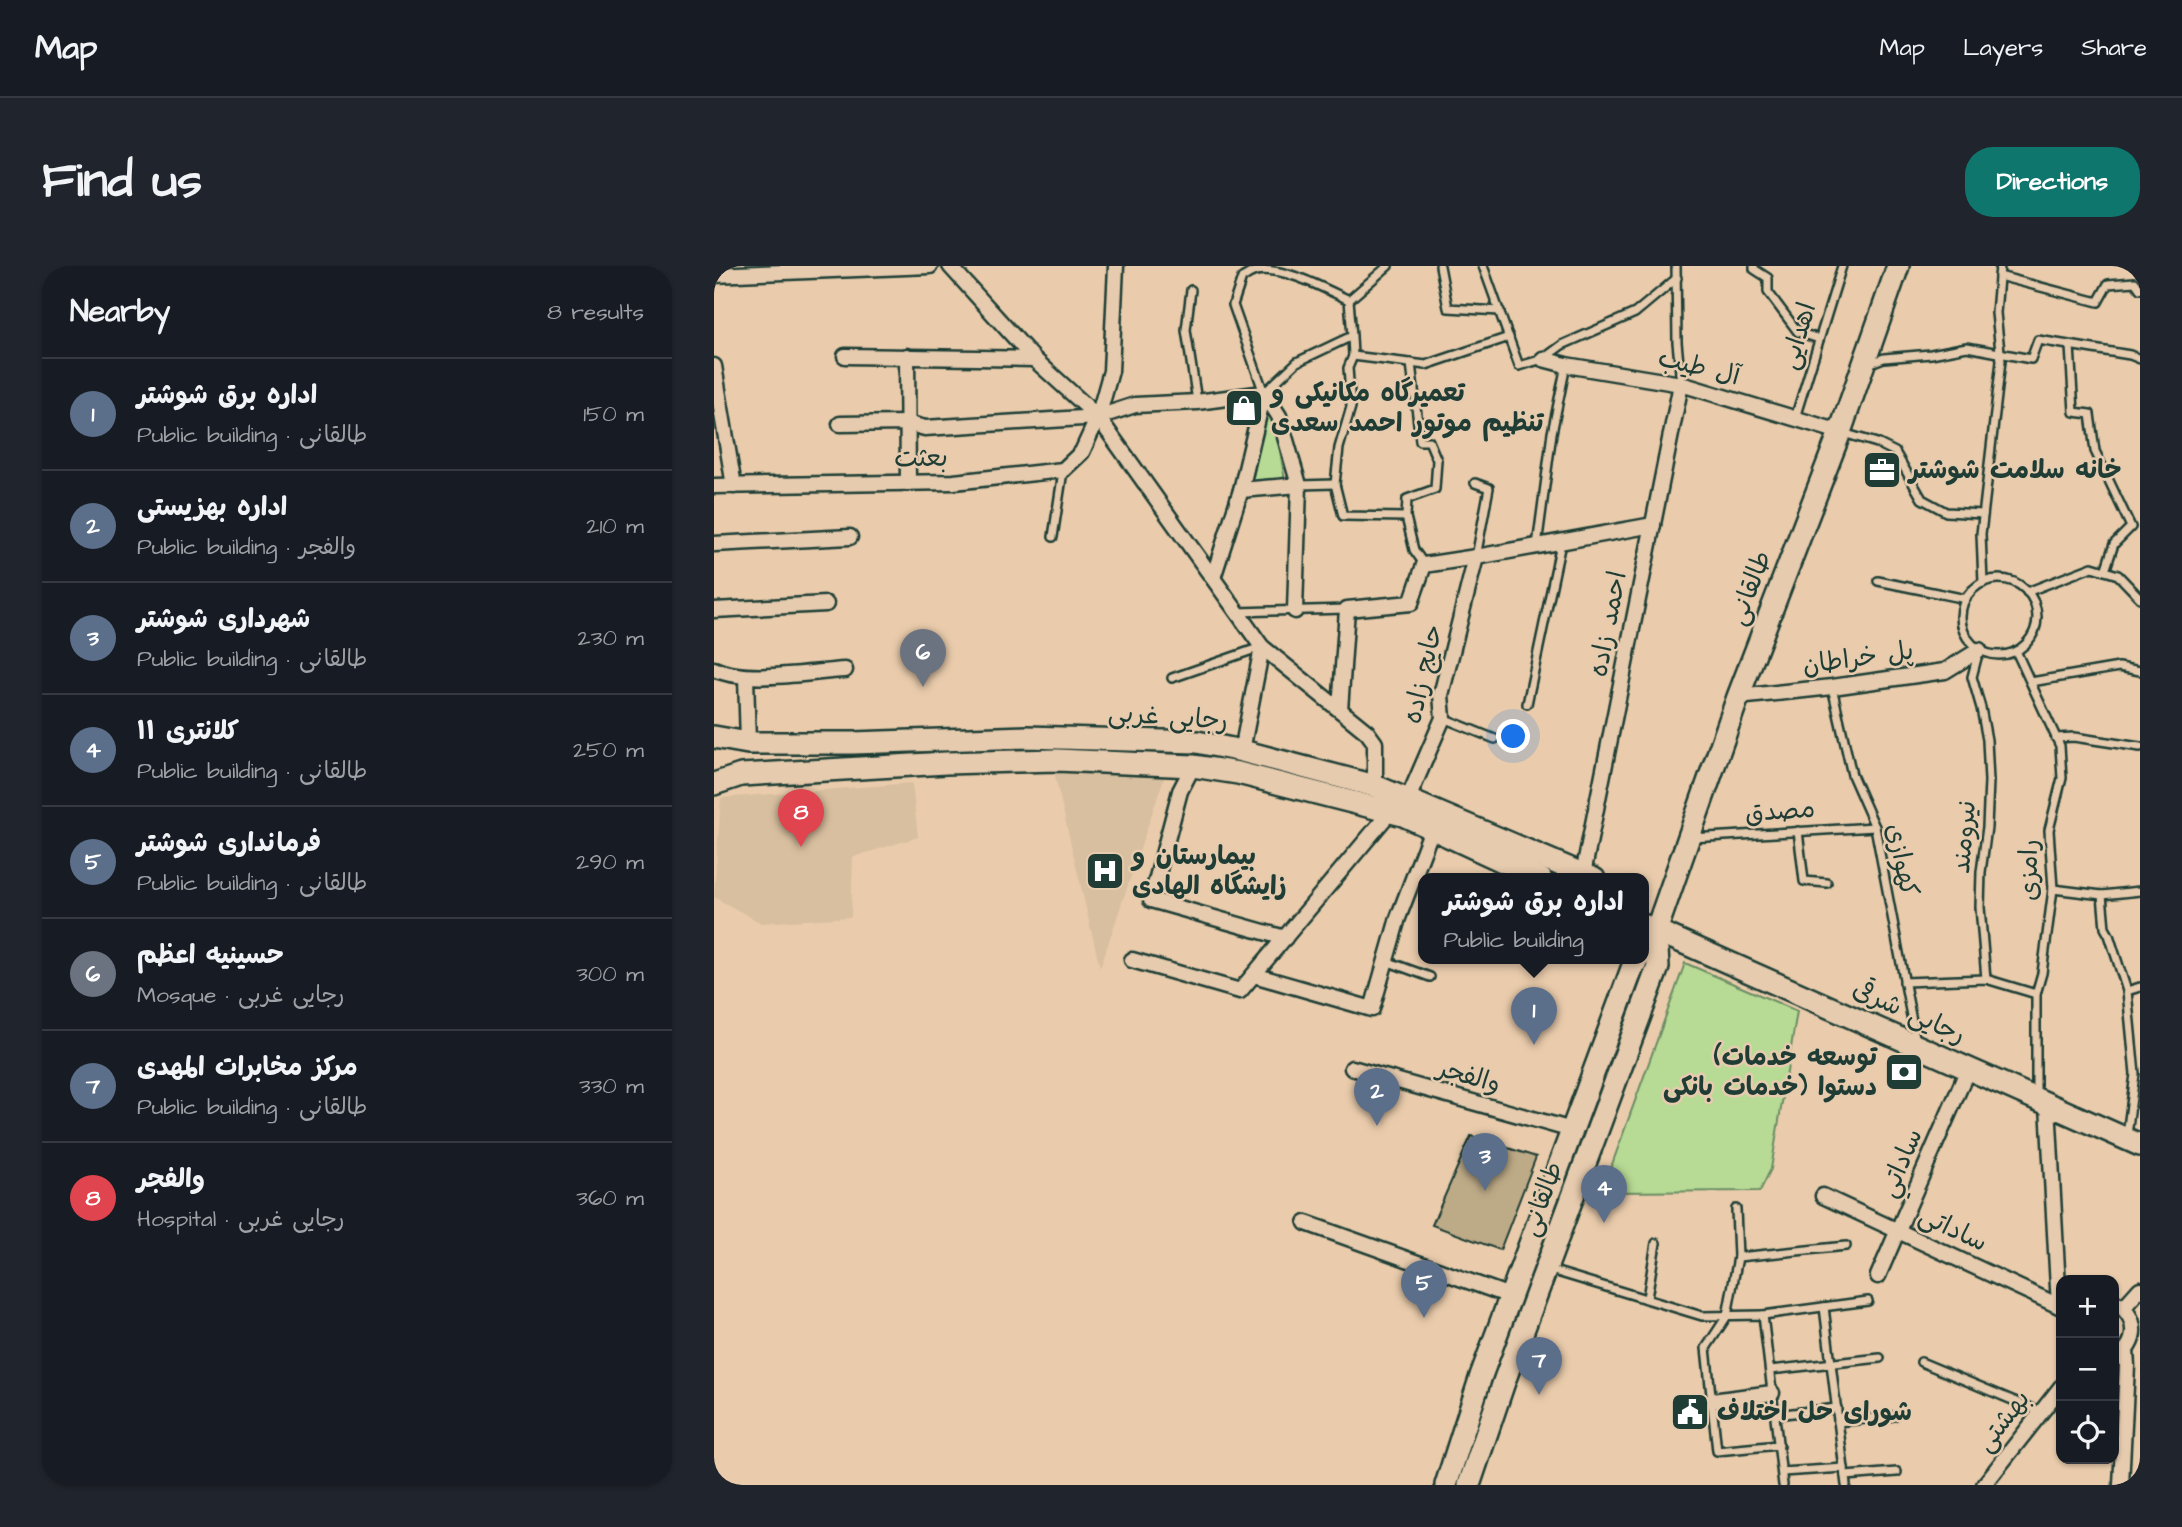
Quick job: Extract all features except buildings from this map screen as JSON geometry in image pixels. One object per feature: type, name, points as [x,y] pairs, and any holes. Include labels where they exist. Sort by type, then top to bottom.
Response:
[{"type":"street","points":[[714,275],[930,266]]},
{"type":"street","points":[[950,266],[1034,359],[1098,416],[1262,647],[1367,732],[1376,743],[1375,786]]},
{"type":"street","points":[[1063,470],[1082,452],[1098,416],[1111,372],[1116,266]]},
{"type":"street","name":"طالقانی","points":[[1469,1485],[1505,1379],[1658,967],[1650,924],[1688,838],[1738,697],[1840,432],[1898,266]]},
{"type":"street","points":[[845,356],[1034,359]]},
{"type":"street","points":[[907,356],[908,483]]},
{"type":"street","name":"آل طیب","points":[[1543,359],[1681,384],[1840,432]]},
{"type":"street","points":[[714,366],[734,486]]},
{"type":"street","name":"احمد زاده","points":[[1589,873],[1681,384]]},
{"type":"street","points":[[1213,578],[1241,490],[1264,393]]},
{"type":"street","points":[[841,424],[906,423],[925,428],[1098,416],[1135,405],[1198,402],[1264,393]]},
{"type":"street","points":[[1264,393],[1279,416],[1299,485],[1295,611]]},
{"type":"street","name":"بعثت","points":[[714,486],[954,482],[1063,470]]},
{"type":"street","points":[[1241,490],[1299,485]]},
{"type":"street","points":[[1340,710],[1348,609],[1411,603],[1424,565],[1653,525]]},
{"type":"street","points":[[714,544],[850,537]]},
{"type":"street","name":"حایج زاده","points":[[1408,799],[1443,718],[1441,695],[1476,557]]},
{"type":"street","points":[[714,610],[827,604]]},
{"type":"street","points":[[1242,751],[1262,647]]},
{"type":"street","name":"پل خراطان","points":[[1738,697],[1945,671],[1979,650]]},
{"type":"street","points":[[714,669],[746,677],[845,670]]},
{"type":"street","points":[[746,677],[748,743]]},
{"type":"street","name":"رجایی غربی","points":[[714,737],[748,743],[853,743],[1027,737],[1197,742],[1375,786],[1581,873]]},
{"type":"street","points":[[1197,742],[1193,766],[1180,791],[1151,900],[1285,938]]},
{"type":"street","name":"رجایی غربی","points":[[714,784],[741,775],[946,763],[1057,760],[1193,766],[1238,773],[1403,816],[1528,873]]},
{"type":"street","points":[[1132,960],[1240,991],[1390,812]]},
{"type":"street","points":[[1254,975],[1373,1009],[1398,918],[1432,829]]},
{"type":"street","name":"رجایی شرقی","points":[[1650,924],[2133,1142]]},
{"type":"street","name":"طالقانی","points":[[1446,1485],[1481,1376],[1634,964]]},
{"type":"street","name":"والفجر","points":[[1352,1068],[1572,1130]]},
{"type":"street","name":"ساداتي","points":[[1878,1276],[1968,1069]]},
{"type":"street","points":[[2042,1102],[2057,1275]]},
{"type":"street","name":"ساداتی","points":[[1823,1196],[2056,1304]]},
{"type":"street","points":[[1306,1223],[1510,1296]]},
{"type":"street","points":[[2124,1484],[2127,1366],[2120,1354],[2133,1332],[2132,1322],[2119,1305],[2140,1289]]},
{"type":"street","points":[[1712,1401],[1772,1393]]},
{"type":"street","name":"بهشتی","points":[[1984,1485],[2056,1393]]},
{"type":"lane","points":[[1349,300],[1388,266]]},
{"type":"lane","points":[[1440,266],[1448,308],[1500,311]]},
{"type":"lane","points":[[1483,266],[1519,366],[1543,359],[1562,345],[1635,313],[1676,278]]},
{"type":"lane","points":[[1676,266],[1676,342],[1681,384]]},
{"type":"lane","points":[[1754,266],[1754,269],[1768,278],[1768,292],[1798,332],[1819,339]]},
{"type":"lane","name":"اهدایی","points":[[1795,418],[1841,266]]},
{"type":"lane","points":[[1983,583],[1981,534],[2000,354],[1996,313],[2000,266]]},
{"type":"lane","points":[[1349,300],[1306,280],[1255,268],[1242,278],[1233,305],[1264,393],[1297,362],[1352,336]]},
{"type":"lane","points":[[1999,276],[2098,302],[2108,284],[2135,282],[2140,289]]},
{"type":"lane","points":[[1191,290],[1186,330],[1198,402]]},
{"type":"lane","points":[[1349,300],[1353,355],[1348,368],[1351,407],[1339,448],[1335,484],[1343,516],[1406,517]]},
{"type":"lane","points":[[1353,355],[1426,365],[1508,337]]},
{"type":"lane","points":[[1864,365],[1884,358],[1931,354],[1967,347],[2031,359],[2038,340],[2130,355],[2140,359]]},
{"type":"lane","points":[[2070,346],[2074,412],[2090,414],[2095,452],[2130,527]]},
{"type":"lane","points":[[1411,363],[1420,441],[1429,441],[1437,460],[1435,489],[1406,499],[1406,517],[1413,550],[1424,565]]},
{"type":"lane","points":[[1538,546],[1552,433],[1566,365]]},
{"type":"lane","points":[[1840,432],[1877,443],[1895,452],[1922,499],[1946,512],[1983,514]]},
{"type":"lane","points":[[1053,537],[1063,470]]},
{"type":"lane","points":[[1475,483],[1489,488],[1476,557]]},
{"type":"lane","points":[[1299,485],[1335,484]]},
{"type":"lane","points":[[2105,571],[2115,544],[2130,527],[2140,524]]},
{"type":"lane","points":[[1527,704],[1562,542]]},
{"type":"lane","points":[[2027,592],[2092,567],[2118,575],[2140,598]]},
{"type":"lane","points":[[2006,580],[2018,584],[2027,592],[2034,601],[2037,613],[2032,635],[2025,644],[2004,655],[1979,650],[1970,642],[1961,621],[1966,599],[1973,590],[1983,583],[2006,580]]},
{"type":"lane","points":[[1878,581],[1966,599]]},
{"type":"lane","points":[[1237,612],[1348,609]]},
{"type":"lane","points":[[1172,678],[1262,647]]},
{"type":"lane","name":"نیرومند","points":[[1979,650],[1972,677],[1983,719],[1989,781],[1980,895],[1986,979]]},
{"type":"lane","name":"رامزی","points":[[2016,651],[2060,746],[2062,778],[2049,830],[2053,889],[2042,973],[2036,994],[2042,1102]]},
{"type":"lane","points":[[2031,681],[2119,667],[2140,672]]},
{"type":"lane","name":"کهوازی","points":[[1832,687],[1852,775],[1875,827],[1916,1046]]},
{"type":"lane","points":[[1443,718],[1495,739]]},
{"type":"lane","points":[[2056,738],[2074,737],[2140,747]]},
{"type":"lane","name":"مصدق","points":[[1688,838],[1875,827]]},
{"type":"lane","points":[[1798,831],[1804,881],[1827,883]]},
{"type":"lane","points":[[2053,889],[2102,895],[2140,891]]},
{"type":"lane","points":[[2102,895],[2105,928],[2127,991],[2135,1074],[2133,1142]]},
{"type":"lane","points":[[1386,961],[1430,977]]},
{"type":"lane","points":[[1904,982],[1986,979],[2036,994]]},
{"type":"lane","points":[[2127,991],[2140,987]]},
{"type":"lane","points":[[1736,1209],[1738,1257],[1727,1316],[1706,1348],[1717,1451],[1779,1445]]},
{"type":"lane","points":[[1647,1298],[1656,1243]]},
{"type":"lane","points":[[1738,1257],[1846,1246]]},
{"type":"lane","points":[[1546,1269],[1703,1317],[1763,1315],[1868,1301]]},
{"type":"lane","points":[[1824,1307],[1845,1476]]},
{"type":"lane","points":[[1763,1315],[1783,1485]]},
{"type":"lane","points":[[1770,1370],[1880,1358]]},
{"type":"lane","points":[[1921,1362],[2041,1412]]},
{"type":"lane","points":[[1775,1415],[1837,1408]]},
{"type":"lane","points":[[1838,1422],[1894,1416]]},
{"type":"lane","points":[[1782,1472],[1845,1476],[1897,1472]]},
{"type":"shaded area","name":"بیمارستان و زایشگاه الهادی","points":[[1054,772],[1165,775],[1100,968]]},
{"type":"shaded area","points":[[912,783],[918,837],[853,857],[851,917],[761,923],[714,897],[721,798]]},
{"type":"green space","points":[[1271,416],[1276,426],[1285,481],[1252,482],[1264,417]]},
{"type":"green space","points":[[1685,963],[1797,1011],[1771,1169],[1760,1191],[1602,1192]]},
{"type":"place","name":"تعمیرگاه مکانیکی و تنظیم موتور احمد سعدی","points":[[1244,408]]},
{"type":"place","name":"خانه سلامت شوشتر","points":[[1882,470]]},
{"type":"place","name":"حسینیه اعظم","points":[[923,687]]},
{"type":"place","name":"والفجر","points":[[801,847]]},
{"type":"place","name":"بیمارستان و زایشگاه الهادی","points":[[1105,871]]},
{"type":"place","name":"اداره برق شوشتر","points":[[1534,1045]]},
{"type":"place","name":"(توسعه خدمات دستوا (خدمات بانکی","points":[[1904,1072]]},
{"type":"place","name":"اداره بهزیستی","points":[[1377,1126]]},
{"type":"place","name":"شهرداری شوشتر","points":[[1485,1191]]},
{"type":"place","name":"کلانتری ۱۱","points":[[1604,1223]]},
{"type":"place","name":"فرمانداری شوشتر","points":[[1424,1318]]},
{"type":"place","name":"مرکز مخابرات المهدی","points":[[1539,1395]]},
{"type":"place","name":"شورای حل اختلاف","points":[[1690,1412]]}]
